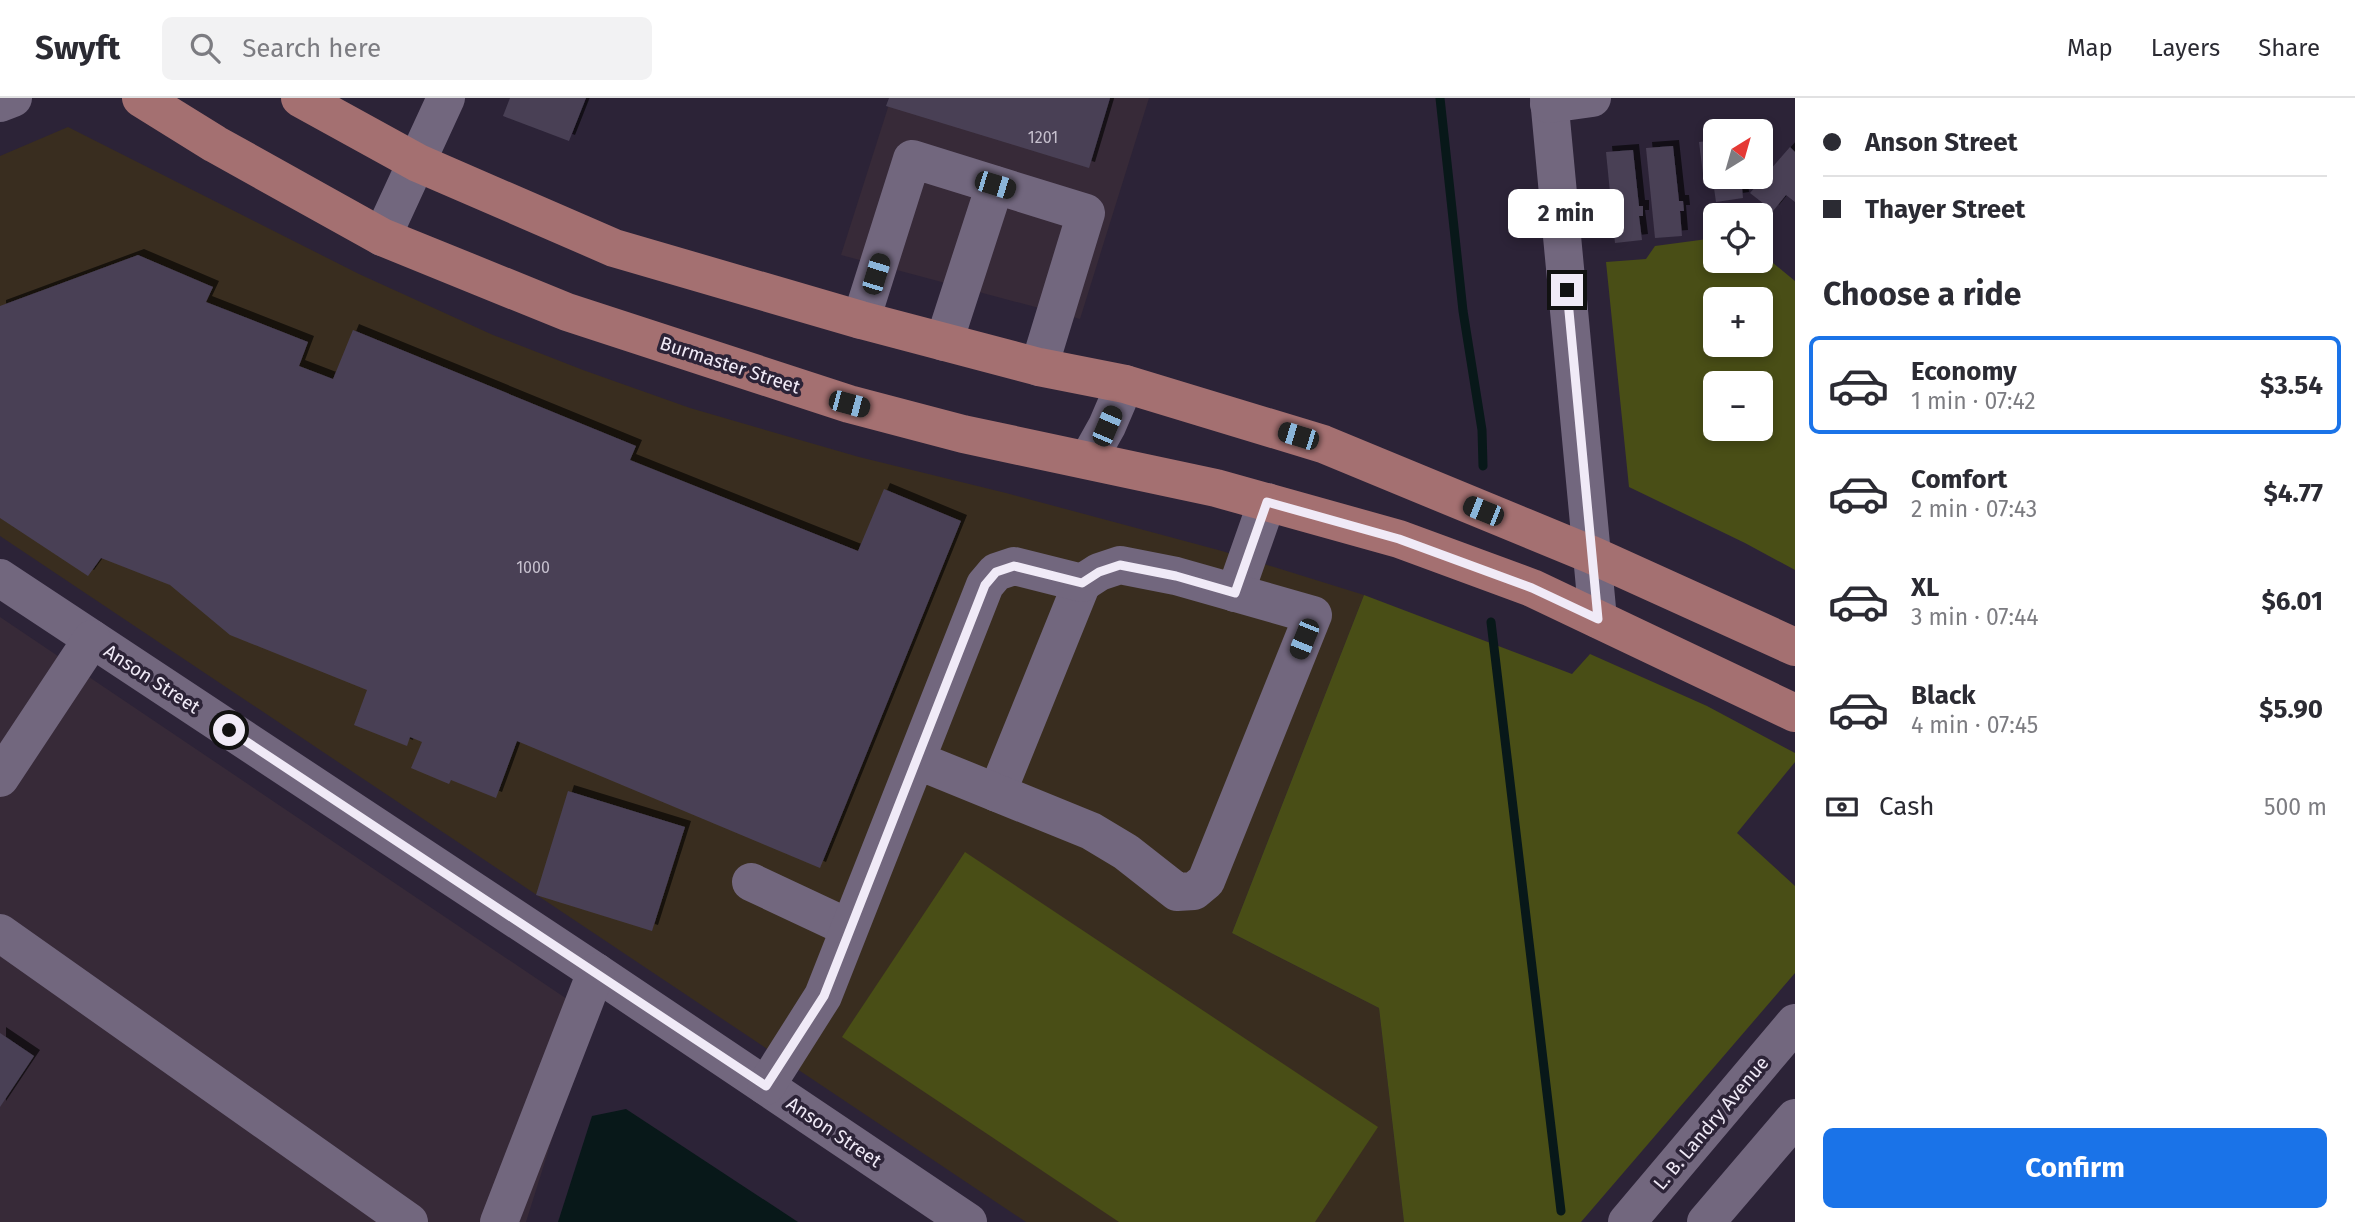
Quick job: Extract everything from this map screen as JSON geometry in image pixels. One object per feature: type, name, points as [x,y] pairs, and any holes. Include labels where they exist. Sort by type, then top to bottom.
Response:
[{"type":"main road","name":"Burmaster Street","points":[[141,98],[215,144],[382,237],[567,312],[849,404],[963,434],[1216,488],[1399,539],[1532,588],[1795,713]]},
{"type":"main road","points":[[300,98],[418,163],[614,248],[944,342],[1039,367],[1125,384],[1323,444],[1592,555],[1795,647]]},
{"type":"street","points":[[0,103],[13,98]]},
{"type":"street","points":[[382,237],[446,98]]},
{"type":"street","points":[[1592,98],[1549,101],[1598,619]]},
{"type":"street","points":[[862,320],[912,159],[1086,213],[1039,367]]},
{"type":"street","points":[[944,342],[995,185]]},
{"type":"street","points":[[1088,460],[1107,426],[1125,384]]},
{"type":"street","points":[[1235,593],[1267,502]]},
{"type":"street","points":[[916,760],[997,793],[1091,831],[1125,852],[1177,892],[1194,891],[1206,881],[1314,615],[1176,576],[1120,565],[1099,572],[1082,583],[997,793]]},
{"type":"street","points":[[766,1086],[824,996],[985,585],[996,572],[1014,566],[1082,583]]},
{"type":"street","name":"Anson Street","points":[[0,578],[968,1222]]},
{"type":"street","points":[[0,778],[92,639]]},
{"type":"street","points":[[751,883],[849,928]]},
{"type":"street","points":[[0,933],[409,1222]]},
{"type":"street","points":[[499,1222],[596,972]]},
{"type":"street","name":"L. B. Landry Avenue","points":[[1627,1222],[1795,1023]]},
{"type":"street","points":[[1706,1222],[1795,1118],[1747,1080]]},
{"type":"shaded area","points":[[891,98],[1149,98],[1080,319],[841,255]]},
{"type":"shaded area","points":[[68,127],[359,274],[493,335],[583,370],[690,408],[859,457],[1222,551],[1364,595],[1232,933],[1379,1008],[1404,1222],[1026,1222],[0,536],[0,156]]},
{"type":"shaded area","points":[[0,617],[598,1020],[579,1053],[526,1222],[0,1222]]},
{"type":"shaded area","points":[[626,1109],[798,1222],[558,1222],[592,1116]]},
{"type":"green space","points":[[1703,240],[1703,273],[1773,273],[1773,263],[1795,281],[1795,570],[1629,487],[1606,262],[1646,259],[1655,246]]},
{"type":"green space","points":[[1364,595],[1572,674],[1590,654],[1707,706],[1795,753],[1795,762],[1737,833],[1795,886],[1795,973],[1581,1222],[1404,1222],[1379,1008],[1232,933]]},
{"type":"green space","points":[[965,852],[1378,1127],[1315,1222],[1119,1222],[842,1037]]},
{"type":"building","points":[[510,98],[586,98],[569,141],[503,116]]},
{"type":"building","points":[[889,98],[1110,98],[1089,168],[886,106]]},
{"type":"building","points":[[1699,142],[1703,142],[1703,174]]},
{"type":"building","points":[[1673,146],[1679,201],[1683,201],[1684,211],[1680,211],[1682,236],[1655,238],[1646,148]]},
{"type":"building","points":[[1790,147],[1795,152],[1795,202],[1786,195],[1773,211],[1773,203],[1763,203],[1750,193],[1753,189],[1773,189],[1773,167]]},
{"type":"building","points":[[1633,150],[1639,206],[1643,206],[1643,216],[1639,216],[1642,240],[1615,243],[1606,152]]},
{"type":"building","points":[[1714,189],[1742,189],[1743,198],[1716,202]]},
{"type":"building","points":[[138,255],[213,287],[206,302],[308,342],[299,366],[333,379],[353,330],[636,446],[630,460],[858,551],[884,489],[961,521],[820,868],[517,741],[496,798],[451,780],[449,784],[411,768],[422,742],[410,737],[407,746],[354,725],[367,690],[230,635],[170,585],[101,558],[88,576],[0,518],[0,306]]},
{"type":"building","points":[[568,791],[685,827],[652,931],[536,895]]},
{"type":"building","points":[[0,1033],[34,1056],[0,1107]]},
{"type":"waterway","points":[[1440,98],[1463,311],[1482,430],[1483,466]]},
{"type":"waterway","points":[[1491,622],[1561,1211]]},
{"type":"route","points":[[229,730],[766,1086],[797,1034],[824,996],[985,585],[996,572],[1014,566],[1082,583],[1099,572],[1120,565],[1176,576],[1235,593],[1267,502],[1399,539],[1532,588],[1598,619],[1567,290]]}]
